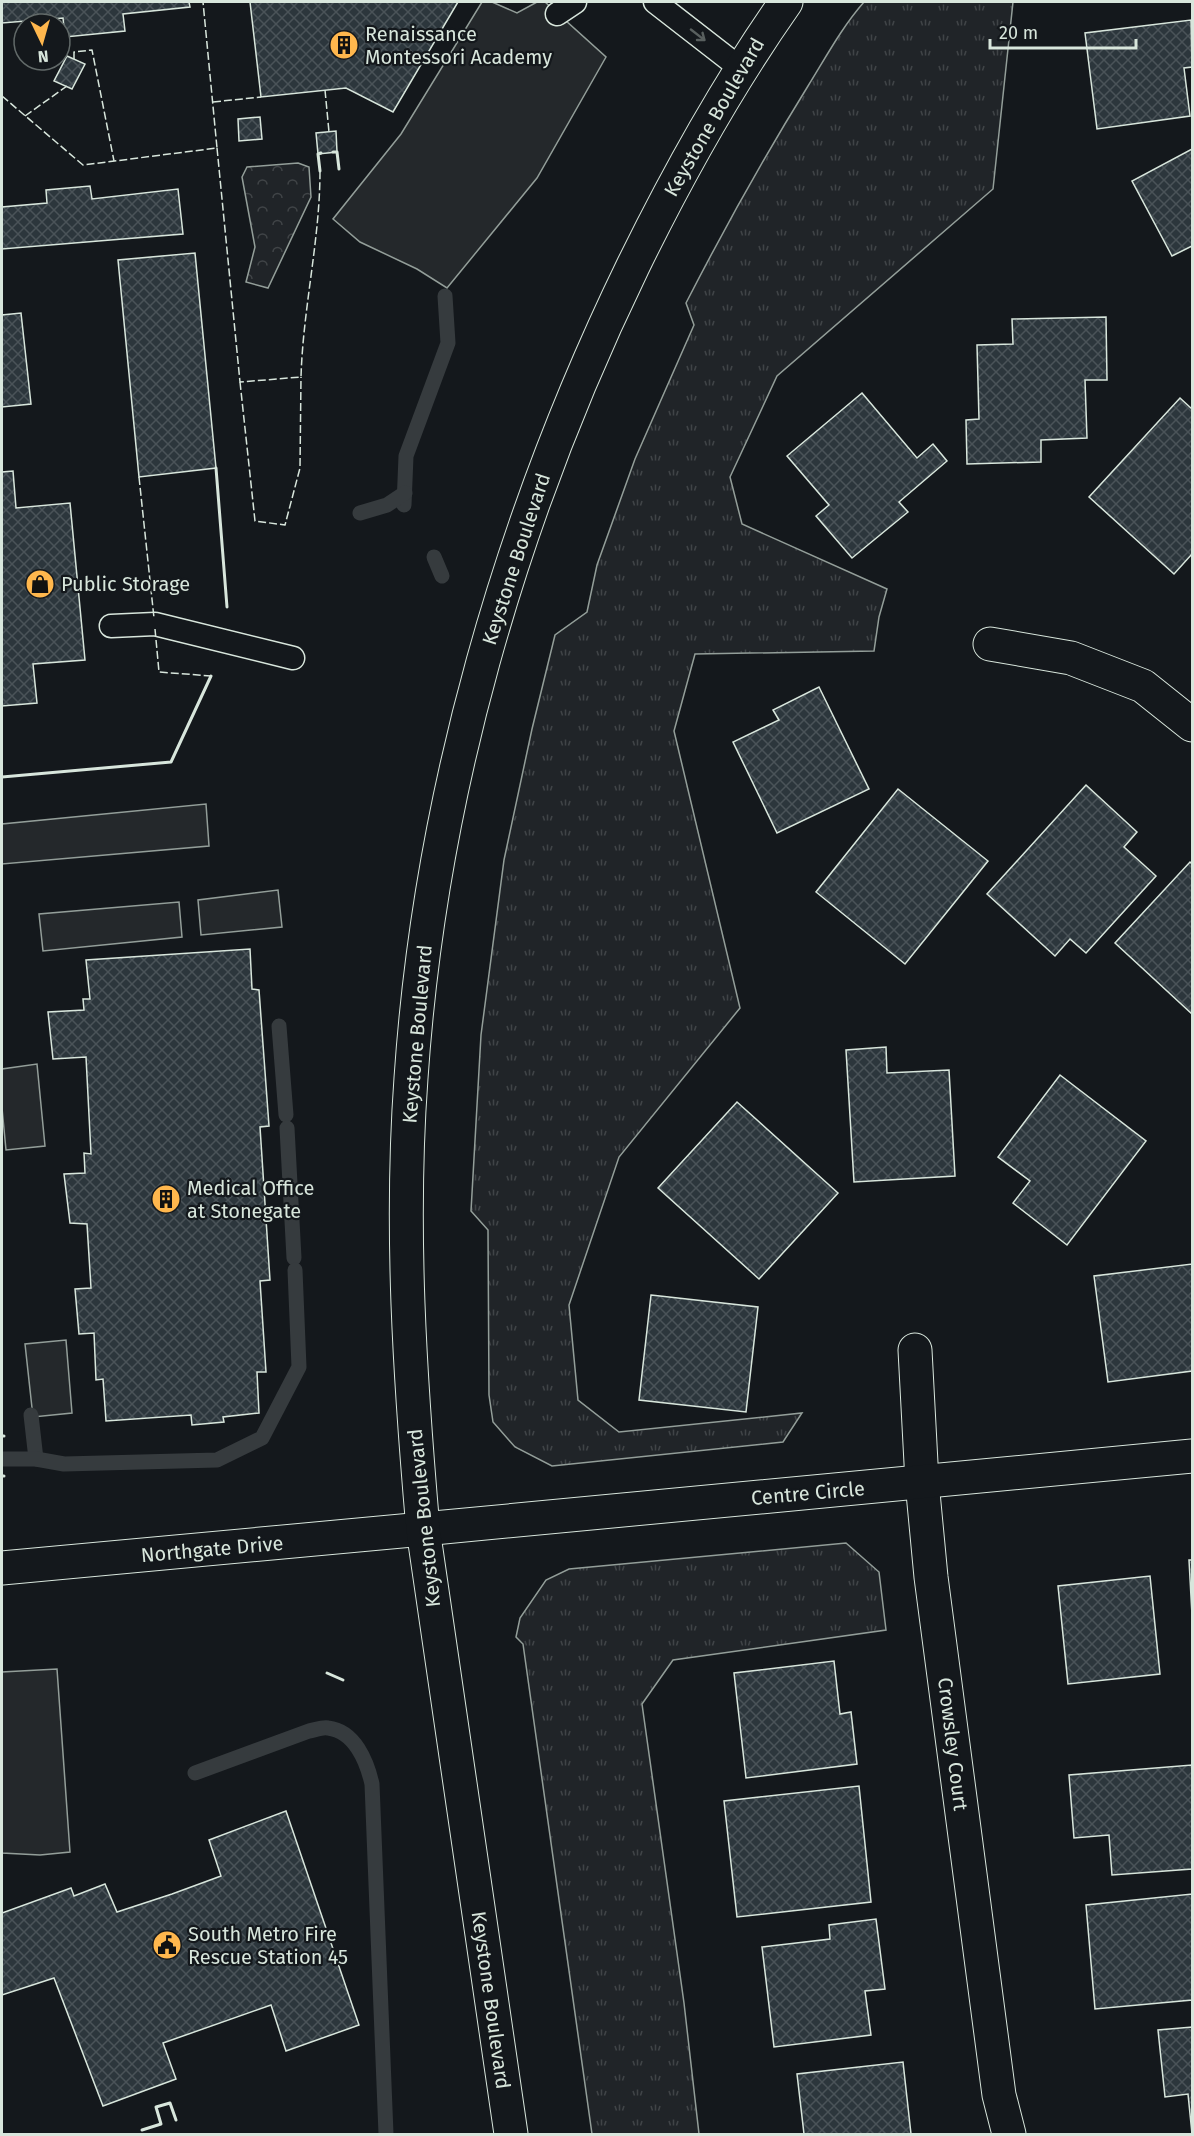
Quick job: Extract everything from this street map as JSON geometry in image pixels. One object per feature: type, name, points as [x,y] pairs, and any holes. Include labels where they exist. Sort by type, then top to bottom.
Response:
[{"type":"street","name":"Keystone Boulevard","points":[[511,2134],[423,1529],[416,1457],[407,1317],[406,1200],[416,1012],[436,876],[472,700],[520,540],[545,468],[580,381],[660,210],[740,68],[786,2]]},
{"type":"street","points":[[990,644],[1071,658],[1143,686],[1192,725]]},
{"type":"street","name":"Crowsley Court","points":[[915,1350],[922,1482],[932,1577],[997,2084],[1009,2134]]},
{"type":"street","name":"Centre Circle","points":[[423,1529],[1192,1456]]},
{"type":"street","name":"Northgate Drive","points":[[2,1568],[423,1529]]},
{"type":"lane","points":[[655,2],[740,68]]},
{"type":"lane","points":[[111,626],[155,624],[293,658]]},
{"type":"green space","points":[[864,2],[1013,2],[993,189],[777,376],[730,477],[742,524],[887,589],[879,617],[874,651],[695,654],[674,731],[740,1008],[619,1157],[569,1305],[578,1400],[619,1432],[802,1413],[783,1442],[552,1466],[515,1447],[493,1422],[489,1395],[488,1230],[471,1211],[481,1035],[504,860],[555,635],[587,612],[597,565],[635,459],[694,325],[686,303],[776,139],[834,42]]},
{"type":"green space","points":[[298,163],[309,167],[311,197],[268,288],[246,282],[255,247],[242,177],[247,167]]},
{"type":"green space","points":[[846,1543],[879,1572],[886,1630],[673,1660],[642,1704],[684,2003],[699,2134],[592,2134],[523,1644],[516,1637],[520,1618],[546,1580],[569,1569]]},
{"type":"shaded area","points":[[482,2],[492,2],[517,13],[537,2],[545,2],[606,57],[537,178],[447,288],[417,269],[360,242],[333,219],[401,134]]},
{"type":"shaded area","points":[[206,804],[209,846],[2,864],[2,824]]},
{"type":"shaded area","points":[[278,890],[282,927],[201,935],[198,900]]},
{"type":"shaded area","points":[[179,902],[182,937],[43,951],[39,914]]},
{"type":"shaded area","points":[[37,1064],[45,1146],[6,1150],[2,1108],[2,1069]]},
{"type":"shaded area","points":[[66,1340],[72,1413],[33,1417],[25,1344]]},
{"type":"shaded area","points":[[57,1669],[70,1852],[40,1855],[2,1853],[2,1672]]},
{"type":"building","points":[[2,2],[189,2],[190,7],[123,14],[125,31],[72,36],[72,12],[12,12],[12,22],[2,23]]},
{"type":"building","name":"Renaissance Montessori Academy","points":[[250,2],[458,2],[393,112],[346,88],[261,97]]},
{"type":"building","points":[[1191,20],[1192,67],[1184,68],[1190,116],[1097,129],[1085,33]]},
{"type":"building","points":[[72,58],[85,64],[72,89],[54,81],[59,72],[72,72]]},
{"type":"building","points":[[260,117],[262,139],[239,141],[238,119]]},
{"type":"building","points":[[336,131],[337,152],[318,154],[316,133]]},
{"type":"building","points":[[1192,149],[1192,246],[1172,256],[1132,181]]},
{"type":"building","points":[[90,186],[92,199],[178,189],[183,234],[2,249],[2,207],[47,203],[46,190]]},
{"type":"building","points":[[195,253],[216,468],[139,477],[118,260]]},
{"type":"building","points":[[21,313],[31,404],[2,407],[2,315]]},
{"type":"building","points":[[1106,317],[1107,380],[1085,380],[1087,438],[1041,440],[1041,462],[967,464],[966,420],[979,419],[977,345],[1013,344],[1012,319]]},
{"type":"building","points":[[862,393],[917,458],[933,444],[947,461],[899,502],[908,512],[852,558],[816,516],[829,505],[787,456]]},
{"type":"building","points":[[1180,398],[1192,409],[1192,554],[1174,574],[1089,497]]},
{"type":"building","name":"Public Storage","points":[[13,471],[16,508],[70,503],[85,660],[33,664],[37,703],[2,706],[2,472]]},
{"type":"building","points":[[819,687],[869,789],[777,833],[733,742],[779,720],[773,710]]},
{"type":"building","points":[[1086,785],[1137,832],[1124,847],[1156,876],[1086,953],[1070,939],[1055,956],[987,894]]},
{"type":"building","points":[[898,789],[988,861],[905,964],[816,892]]},
{"type":"building","points":[[1190,862],[1192,864],[1192,1014],[1115,943]]},
{"type":"building","name":"Medical Office at Stonegate","points":[[250,949],[252,989],[259,990],[269,1126],[260,1127],[270,1280],[260,1281],[266,1372],[257,1372],[259,1413],[223,1417],[224,1422],[192,1425],[191,1415],[106,1421],[103,1379],[96,1380],[94,1333],[79,1334],[75,1289],[91,1288],[87,1224],[70,1223],[64,1174],[85,1173],[84,1153],[91,1154],[86,1057],[53,1059],[48,1012],[84,1010],[83,999],[90,999],[86,960]]},
{"type":"building","points":[[886,1047],[887,1073],[949,1070],[955,1176],[854,1182],[846,1050]]},
{"type":"building","points":[[1060,1075],[1146,1141],[1067,1245],[1013,1203],[1030,1181],[998,1157]]},
{"type":"building","points":[[737,1102],[838,1193],[759,1279],[658,1188]]},
{"type":"building","points":[[1192,1264],[1192,1371],[1108,1382],[1094,1276]]},
{"type":"building","points":[[651,1295],[758,1307],[746,1412],[639,1400]]},
{"type":"building","points":[[1189,1560],[1192,1560],[1192,1615]]},
{"type":"building","points":[[1150,1576],[1160,1674],[1068,1684],[1058,1586]]},
{"type":"building","points":[[834,1661],[840,1714],[851,1712],[857,1764],[746,1778],[734,1673]]},
{"type":"building","points":[[1192,1765],[1192,1869],[1112,1875],[1109,1835],[1074,1838],[1069,1775]]},
{"type":"building","points":[[859,1786],[871,1902],[737,1917],[724,1801]]},
{"type":"building","name":"South Metro Fire Rescue Station 45","points":[[286,1811],[359,2025],[286,2051],[271,2005],[163,2043],[176,2079],[103,2106],[54,1978],[2,1995],[2,1913],[71,1888],[74,1896],[105,1884],[117,1912],[172,1894],[221,1876],[209,1840]]},
{"type":"building","points":[[1192,1894],[1192,2000],[1095,2009],[1086,1905]]},
{"type":"building","points":[[876,1919],[885,1989],[865,1991],[871,2035],[774,2047],[762,1947],[830,1939],[829,1925]]},
{"type":"building","points":[[1192,2027],[1192,2134],[1188,2094],[1165,2097],[1158,2030]]},
{"type":"building","points":[[903,2062],[911,2134],[804,2134],[797,2074]]},
{"type":"waterway","points":[[404,505],[406,456],[448,343],[445,296]]},
{"type":"waterway","points":[[360,513],[387,505],[405,493]]},
{"type":"waterway","points":[[434,557],[442,576]]},
{"type":"waterway","points":[[279,1026],[286,1115]]},
{"type":"waterway","points":[[287,1128],[294,1258]]},
{"type":"waterway","points":[[2,1459],[36,1459],[64,1464],[217,1460],[262,1438],[299,1367],[295,1270]]},
{"type":"waterway","points":[[31,1415],[36,1459]]},
{"type":"waterway","points":[[195,1773],[309,1731],[323,1728],[337,1730],[346,1735],[363,1757],[372,1784],[386,2134]]},
{"type":"fence","points":[[2,96],[83,165],[217,148],[203,2]]},
{"type":"fence","points":[[74,59],[74,52],[92,50],[114,161]]},
{"type":"fence","points":[[25,116],[67,86]]},
{"type":"fence","points":[[325,90],[329,132]]},
{"type":"fence","points":[[213,102],[261,97]]},
{"type":"fence","points":[[217,148],[240,382],[301,377],[320,171]]},
{"type":"fence","points":[[240,382],[255,521],[285,525],[300,468],[301,377]]},
{"type":"fence","points":[[139,477],[154,618]]},
{"type":"fence","points":[[155,629],[159,672],[211,676]]},
{"type":"wall","points":[[333,152],[337,152],[339,169]]},
{"type":"wall","points":[[320,171],[318,154],[321,153]]},
{"type":"wall","points":[[216,468],[227,607]]},
{"type":"wall","points":[[2,777],[171,762],[211,676]]},
{"type":"wall","points":[[327,1673],[343,1680]]},
{"type":"wall","points":[[142,2130],[161,2124],[156,2107],[170,2103],[176,2120]]},
{"type":"place","name":"Renaissance Montessori Academy","points":[[344,45]]},
{"type":"place","name":"Public Storage","points":[[40,584]]},
{"type":"place","name":"Medical Office at Stonegate","points":[[166,1199]]},
{"type":"place","name":"South Metro Fire Rescue Station 45","points":[[167,1945]]}]
